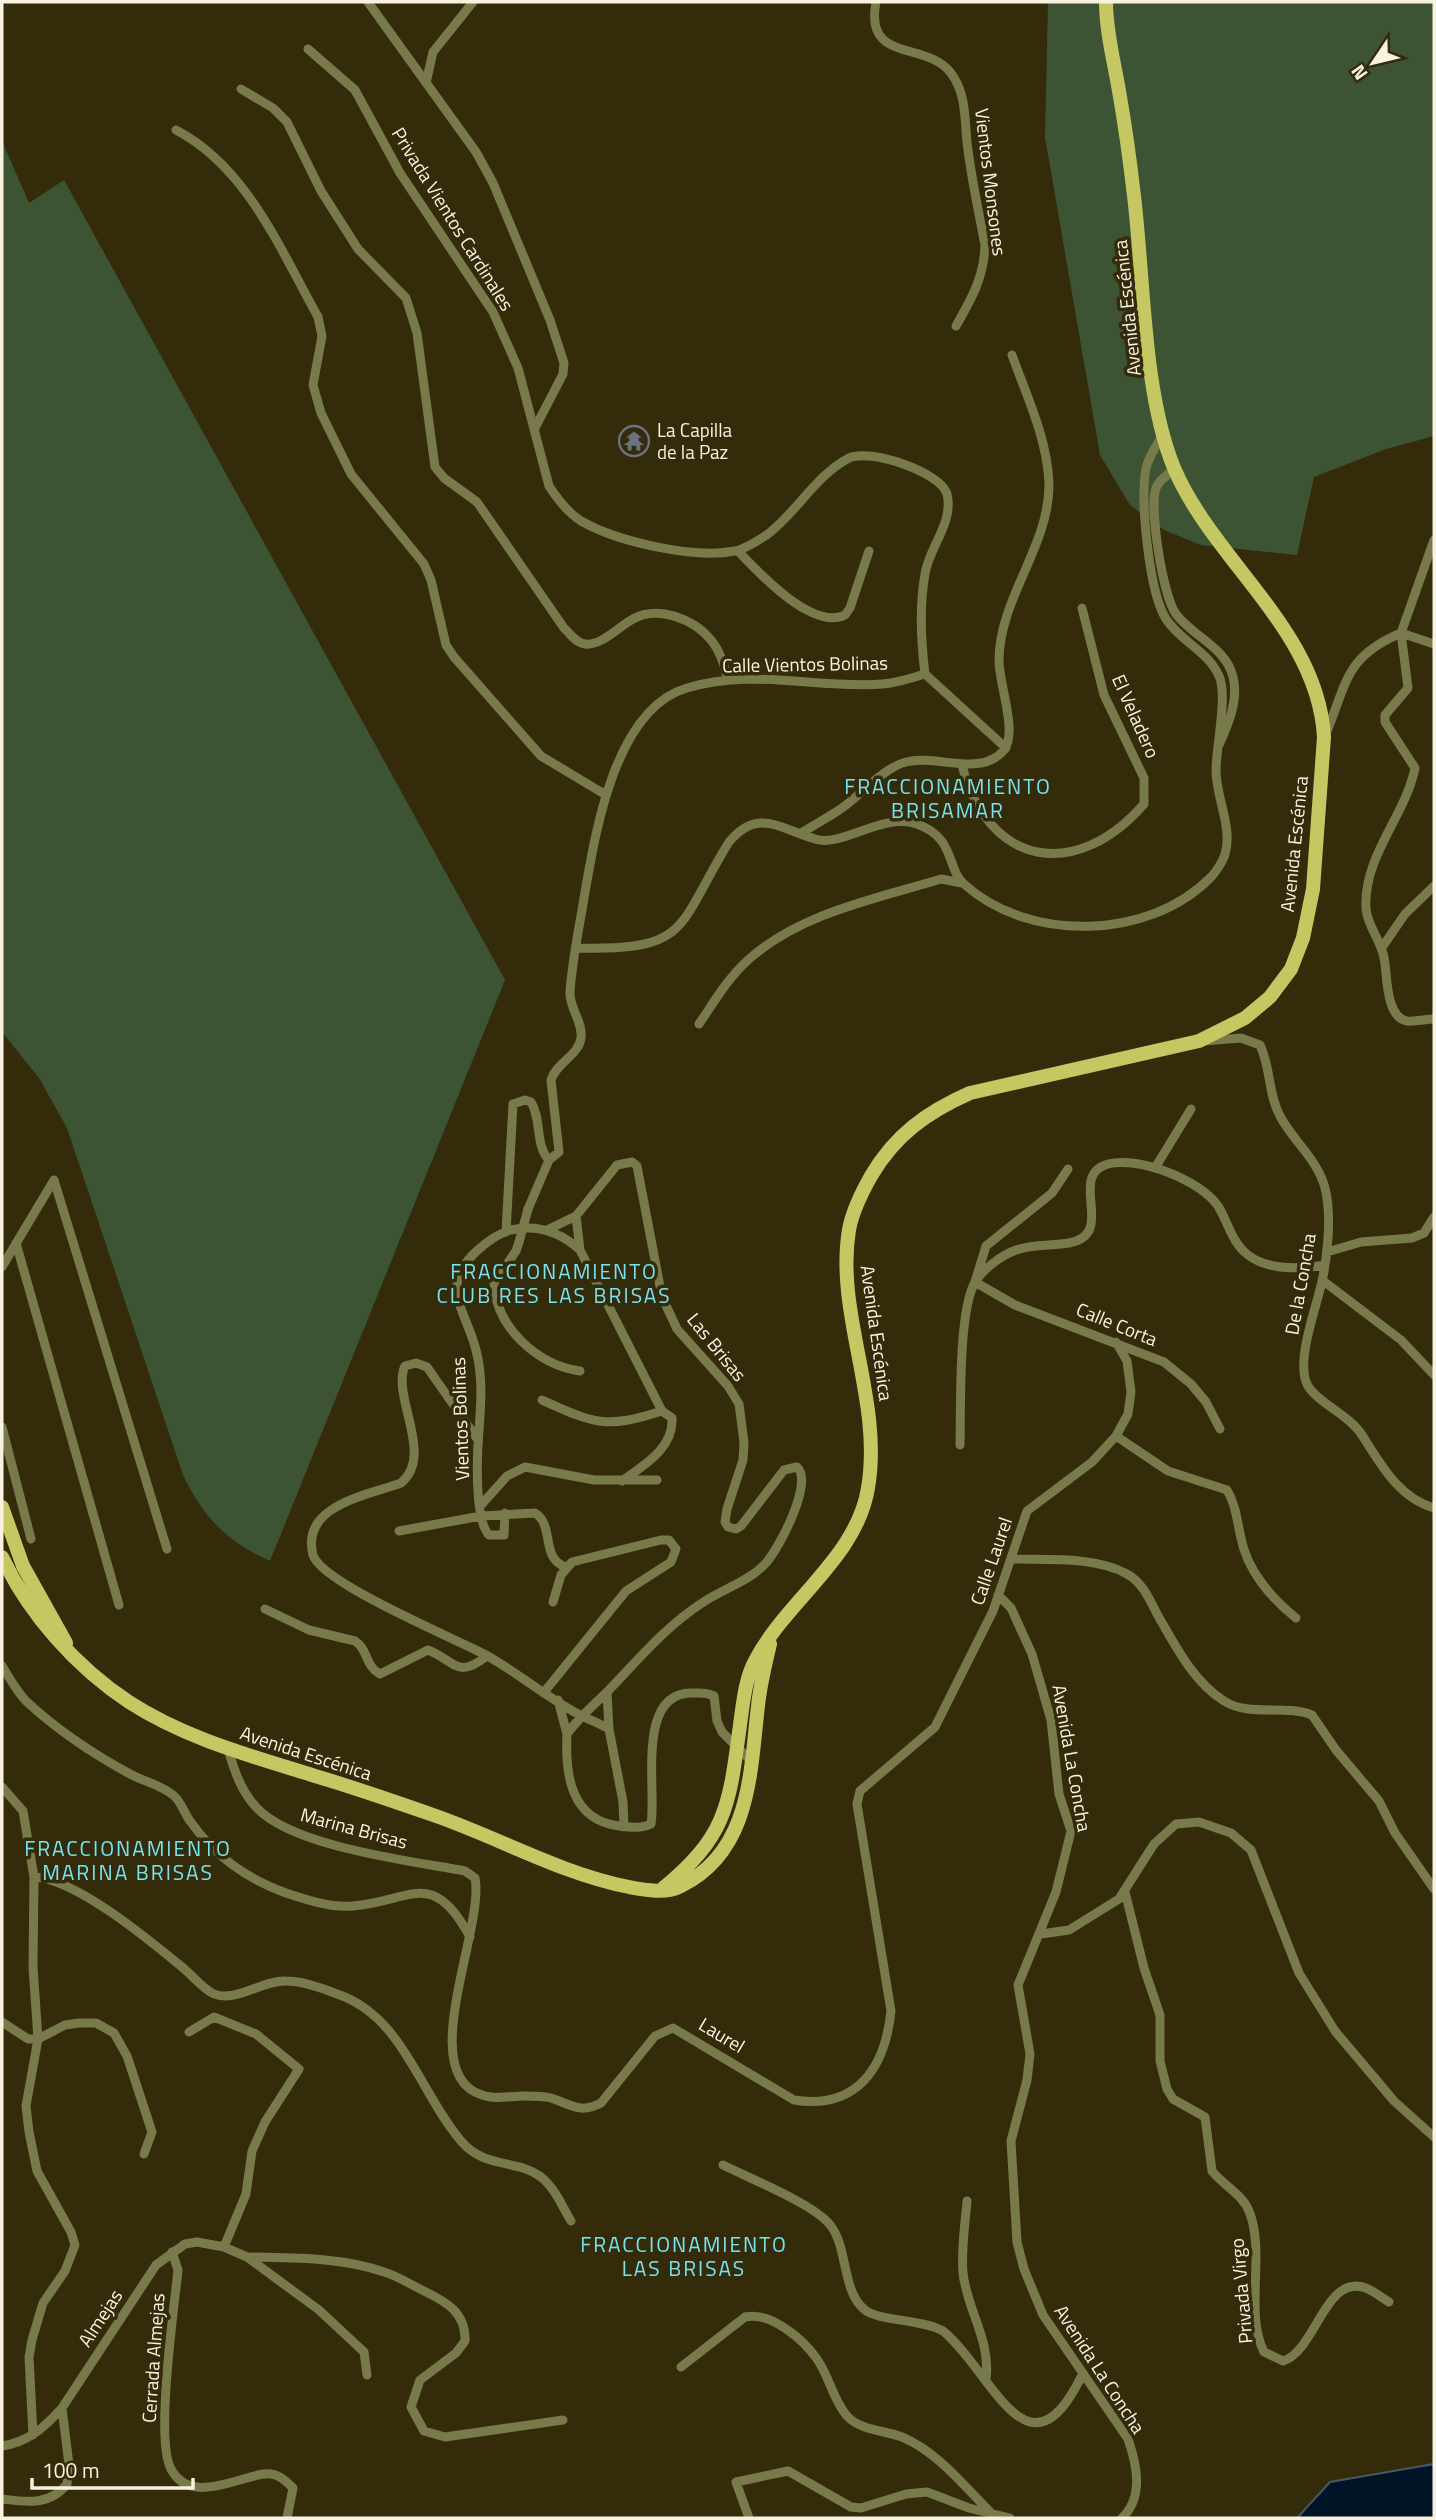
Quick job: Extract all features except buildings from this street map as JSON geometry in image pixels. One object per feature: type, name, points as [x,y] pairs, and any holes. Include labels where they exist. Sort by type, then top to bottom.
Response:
[{"type":"main road","name":"Avenida Escénica","points":[[661,1891],[686,1870],[713,1838],[725,1809],[748,1680],[755,1660],[773,1633],[843,1545],[861,1514],[868,1488],[872,1446],[852,1318],[849,1229],[863,1191],[880,1160],[906,1130],[936,1108],[970,1093],[1199,1041],[1245,1018],[1270,997],[1291,969],[1303,938],[1313,890],[1324,737],[1317,687],[1305,662],[1208,530],[1175,469],[1163,435],[1150,348],[1134,197],[1105,2]]},
{"type":"main road","points":[[2,1507],[23,1566],[69,1650]]},
{"type":"main road","name":"Avenida Escénica","points":[[2,1557],[48,1631],[110,1689],[151,1715],[228,1749],[438,1817],[593,1877],[629,1887],[661,1891],[683,1885],[716,1859],[732,1839],[743,1813],[758,1703],[773,1633]]},
{"type":"street","points":[[368,2],[475,152],[493,183],[559,345],[563,374],[535,428]]},
{"type":"street","points":[[426,83],[433,52],[473,2]]},
{"type":"street","name":"Vientos Monsones","points":[[876,2],[873,19],[884,40],[943,65],[951,74],[962,99],[967,148],[985,245],[984,268],[978,288],[956,326]]},
{"type":"street","name":"Privada Vientos Cardinales","points":[[308,49],[355,90],[400,173],[493,312],[517,368],[549,486],[560,503],[582,522],[631,539],[693,552],[738,551]]},
{"type":"street","points":[[241,89],[273,108],[287,122],[321,191],[351,239],[377,271],[406,298],[417,333],[435,467],[444,478],[477,502],[564,628],[577,641],[587,644],[599,641],[636,617],[649,613],[676,617],[693,625],[712,640],[728,680]]},
{"type":"street","points":[[176,130],[196,140],[242,185],[318,317],[322,336],[313,386],[321,413],[351,474],[424,564],[431,580],[446,645],[541,756],[606,794]]},
{"type":"street","points":[[801,834],[904,762],[937,761],[962,765],[991,759],[1006,748],[1009,737],[1008,716],[999,661],[1004,623],[1037,542],[1049,484],[1044,442],[1012,355]]},
{"type":"street","points":[[699,1024],[726,985],[747,961],[770,942],[802,923],[941,879],[962,883],[1009,913],[1032,922],[1102,926],[1150,917],[1170,907],[1213,876],[1225,855],[1227,837],[1217,781],[1217,750],[1224,692],[1213,665],[1175,631],[1157,602],[1144,502],[1146,468],[1163,435]]},
{"type":"street","points":[[869,551],[850,608],[839,618],[799,606],[777,591],[738,551],[768,533],[833,469],[860,454],[885,459],[937,479],[947,491],[948,501],[942,531],[925,574],[921,645],[925,674],[1006,748]]},
{"type":"street","points":[[1175,469],[1156,488],[1153,504],[1165,594],[1187,627],[1215,648],[1233,678],[1232,711],[1217,750]]},
{"type":"street","points":[[1434,540],[1401,633],[1407,661],[1408,688],[1385,715],[1385,722],[1415,768],[1382,840],[1371,877],[1366,909],[1370,924],[1383,946],[1389,997],[1396,1013],[1407,1021],[1434,1019]]},
{"type":"street","name":"El Veladero","points":[[962,765],[968,786],[983,814],[1008,839],[1027,849],[1059,856],[1085,850],[1107,839],[1144,804],[1144,778],[1104,695],[1082,608]]},
{"type":"street","points":[[1324,737],[1356,660],[1378,643],[1401,633],[1434,644]]},
{"type":"street","name":"Calle Vientos Bolinas","points":[[549,1160],[559,1153],[560,1144],[551,1080],[555,1068],[581,1041],[581,1027],[569,997],[589,863],[606,794],[629,743],[658,705],[686,688],[728,680],[885,684],[925,674]]},
{"type":"street","points":[[577,948],[628,949],[661,940],[682,923],[737,833],[748,826],[770,822],[823,841],[870,827],[910,822],[933,832],[950,852],[962,883]]},
{"type":"street","points":[[1383,946],[1405,914],[1434,886]]},
{"type":"street","name":"De la Concha","points":[[1199,1041],[1241,1038],[1260,1045],[1266,1057],[1278,1113],[1318,1170],[1325,1187],[1327,1252],[1305,1353],[1303,1374],[1307,1385],[1357,1428],[1401,1489],[1415,1503],[1434,1508]]},
{"type":"street","points":[[580,1250],[564,1237],[547,1230],[523,1228],[506,1231],[511,1110],[518,1101],[531,1102],[535,1109],[541,1150],[549,1160],[528,1209],[519,1241],[516,1251],[494,1283],[501,1312],[513,1332],[531,1351],[550,1362],[580,1371]]},
{"type":"street","points":[[1155,1168],[1191,1109]]},
{"type":"street","name":"Las Brisas","points":[[547,1230],[576,1216],[617,1164],[632,1162],[637,1166],[662,1297],[677,1329],[728,1385],[739,1404],[744,1443],[743,1460],[727,1509],[725,1522],[728,1527],[736,1529],[741,1526],[784,1470],[797,1467],[803,1477],[802,1487],[783,1536],[762,1567],[701,1603],[650,1645],[607,1692],[580,1715],[567,1734]]},
{"type":"street","points":[[975,1282],[1001,1257],[1018,1249],[1069,1243],[1088,1234],[1092,1227],[1090,1185],[1099,1168],[1124,1163],[1155,1168],[1186,1180],[1217,1204],[1238,1246],[1250,1257],[1286,1268],[1325,1265]]},
{"type":"street","points":[[960,1446],[962,1350],[975,1282],[986,1246],[1052,1193],[1068,1170]]},
{"type":"street","points":[[2,1267],[54,1180],[167,1549]]},
{"type":"street","points":[[576,1216],[580,1250],[662,1411],[672,1418],[671,1436],[645,1465],[622,1481]]},
{"type":"street","points":[[1327,1252],[1360,1242],[1412,1238],[1424,1233],[1434,1217]]},
{"type":"street","name":"Vientos Bolinas","points":[[481,1516],[478,1440],[480,1373],[476,1349],[462,1317],[456,1294],[457,1279],[472,1255],[506,1231]]},
{"type":"street","points":[[16,1243],[119,1605]]},
{"type":"street","points":[[1322,1280],[1401,1340],[1434,1375]]},
{"type":"street","name":"Calle Corta","points":[[975,1282],[1015,1305],[1145,1353],[1181,1373],[1206,1402],[1220,1429]]},
{"type":"street","name":"Calle Laurel","points":[[860,1791],[935,1727],[993,1611],[1027,1511],[1092,1462],[1116,1436],[1128,1413],[1131,1392],[1127,1362],[1116,1342]]},
{"type":"street","points":[[478,1440],[427,1367],[416,1363],[405,1366],[402,1380],[414,1452],[408,1477],[401,1483],[333,1507],[319,1523],[312,1553],[316,1563],[365,1595],[487,1656],[580,1715],[609,1730]]},
{"type":"street","points":[[542,1400],[592,1422],[631,1420],[662,1411]]},
{"type":"street","points":[[3,1434],[31,1539]]},
{"type":"street","points":[[1116,1436],[1168,1471],[1227,1490],[1232,1499],[1243,1546],[1258,1577],[1273,1597],[1296,1618]]},
{"type":"street","points":[[481,1505],[507,1476],[525,1467],[594,1480],[657,1480]]},
{"type":"street","points":[[399,1531],[481,1516],[529,1512],[542,1517],[552,1556],[566,1567]]},
{"type":"street","points":[[481,1516],[485,1531],[489,1535],[500,1536],[506,1531],[505,1513]]},
{"type":"street","points":[[545,1691],[626,1591],[671,1562],[676,1549],[668,1540],[662,1540],[582,1558],[566,1567],[553,1602]]},
{"type":"street","points":[[1010,1559],[1075,1561],[1125,1572],[1147,1593],[1190,1667],[1213,1694],[1238,1708],[1292,1709],[1312,1715],[1336,1750],[1378,1801],[1395,1833],[1434,1889]]},
{"type":"street","name":"Avenida La Concha","points":[[998,1595],[1011,1608],[1040,1678],[1053,1732],[1059,1794],[1071,1831],[1069,1849],[1041,1934],[1018,1985],[1030,2053],[1027,2080],[1011,2141],[1014,2222],[1024,2269],[1043,2315],[1121,2429],[1134,2456],[1137,2491],[1132,2506],[1122,2518]]},
{"type":"street","points":[[265,1609],[309,1630],[355,1641],[360,1644],[372,1670],[380,1674],[428,1650],[463,1668],[471,1667],[487,1656]]},
{"type":"street","points":[[2,1666],[26,1701],[73,1738],[132,1775],[159,1784],[177,1798],[188,1819],[233,1868],[286,1893],[324,1904],[351,1906],[399,1894],[430,1895],[446,1904],[470,1937]]},
{"type":"street","points":[[607,1692],[609,1730],[617,1766],[624,1827]]},
{"type":"street","points":[[558,1700],[567,1734],[570,1789],[592,1816],[624,1827],[651,1824],[653,1733],[668,1702],[678,1695],[714,1696],[717,1721],[737,1748],[752,1762]]},
{"type":"street","name":"Marina Brisas","points":[[228,1749],[234,1770],[252,1803],[270,1819],[294,1832],[330,1843],[471,1874]]},
{"type":"street","points":[[2,1787],[23,1811],[34,1877],[33,1967],[38,2039],[26,2106],[29,2132],[37,2171],[71,2232],[75,2245],[65,2271],[43,2303],[32,2340],[29,2357],[33,2435],[18,2444],[2,2446]]},
{"type":"street","name":"Laurel","points":[[471,1874],[477,1888],[454,2016],[452,2053],[459,2077],[470,2090],[482,2096],[550,2098],[577,2110],[591,2108],[601,2103],[655,2036],[673,2028],[794,2100],[817,2104],[841,2098],[865,2080],[879,2060],[888,2037],[891,2011],[859,1817],[860,1791]]},
{"type":"street","points":[[1041,1934],[1069,1930],[1094,1917],[1125,1892],[1154,1844],[1176,1824],[1186,1821],[1215,1826],[1242,1840],[1258,1863],[1299,1973],[1335,2031],[1394,2101],[1434,2137]]},
{"type":"street","points":[[34,1877],[49,1878],[70,1886],[151,1942],[213,1994],[229,1997],[255,1987],[285,1981],[340,1994],[371,2011],[394,2034],[440,2113],[462,2143],[485,2160],[538,2175],[556,2195],[571,2221]]},
{"type":"street","name":"Privada Virgo","points":[[1125,1892],[1144,1968],[1160,2015],[1160,2061],[1167,2089],[1173,2099],[1205,2117],[1212,2171],[1243,2201],[1252,2222],[1257,2320],[1264,2352],[1283,2361],[1291,2358],[1305,2345],[1326,2307],[1343,2290],[1353,2286],[1365,2288],[1389,2302]]},
{"type":"street","points":[[189,2032],[214,2017],[256,2034],[299,2069],[265,2122],[252,2151],[246,2194],[224,2247]]},
{"type":"street","points":[[2,2022],[28,2039],[38,2039],[65,2025],[79,2022],[96,2023],[114,2033],[127,2056],[152,2132],[144,2154]]},
{"type":"street","points":[[723,2165],[812,2209],[831,2226],[857,2301],[864,2310],[873,2315],[930,2324],[943,2330],[1019,2418],[1038,2424],[1049,2421],[1065,2408],[1082,2375]]},
{"type":"street","points":[[967,2201],[963,2274],[989,2360],[986,2379]]},
{"type":"street","points":[[172,2252],[197,2242],[224,2247],[247,2257],[345,2332],[364,2352],[367,2375]]},
{"type":"street","name":"Almejas","points":[[33,2435],[62,2408],[156,2265],[172,2252]]},
{"type":"street","name":"Cerrada Almejas","points":[[172,2252],[178,2270],[164,2424],[170,2469],[183,2482],[208,2488],[270,2473],[285,2479],[293,2488],[287,2518]]},
{"type":"street","points":[[247,2257],[329,2261],[365,2266],[387,2272],[451,2305],[462,2321],[465,2342],[456,2353],[420,2380],[411,2407],[424,2431],[445,2437],[563,2420]]},
{"type":"street","points":[[681,2367],[745,2317],[769,2320],[788,2331],[817,2358],[845,2414],[855,2423],[902,2437],[923,2449],[959,2478],[992,2514]]},
{"type":"street","points":[[2,2500],[36,2502],[52,2497],[67,2484],[69,2465],[62,2408]]},
{"type":"street","points":[[750,2518],[736,2482],[788,2471],[850,2507],[861,2508],[906,2494],[927,2492],[1010,2518]]},
{"type":"green space","points":[[1048,2],[1434,2],[1434,436],[1386,449],[1314,477],[1297,555],[1201,545],[1164,530],[1130,505],[1100,455],[1045,137]]},
{"type":"green space","points":[[2,141],[29,203],[64,180],[505,980],[270,1561],[241,1545],[218,1527],[199,1504],[183,1475],[67,1128],[39,1078],[2,1032]]},
{"type":"water","points":[[1434,2464],[1434,2518],[1297,2518],[1330,2482]]},
{"type":"place","name":"La Capilla de la Paz","points":[[634,441]]},
{"type":"district","name":"FRACCIONAMIENTO BRISAMAR","points":[[948,799]]},
{"type":"district","name":"FRACCIONAMIENTO CLUB RES LAS BRISAS","points":[[554,1284]]},
{"type":"district","name":"FRACCIONAMIENTO MARINA BRISAS","points":[[128,1861]]},
{"type":"district","name":"FRACCIONAMIENTO LAS BRISAS","points":[[684,2257]]}]
